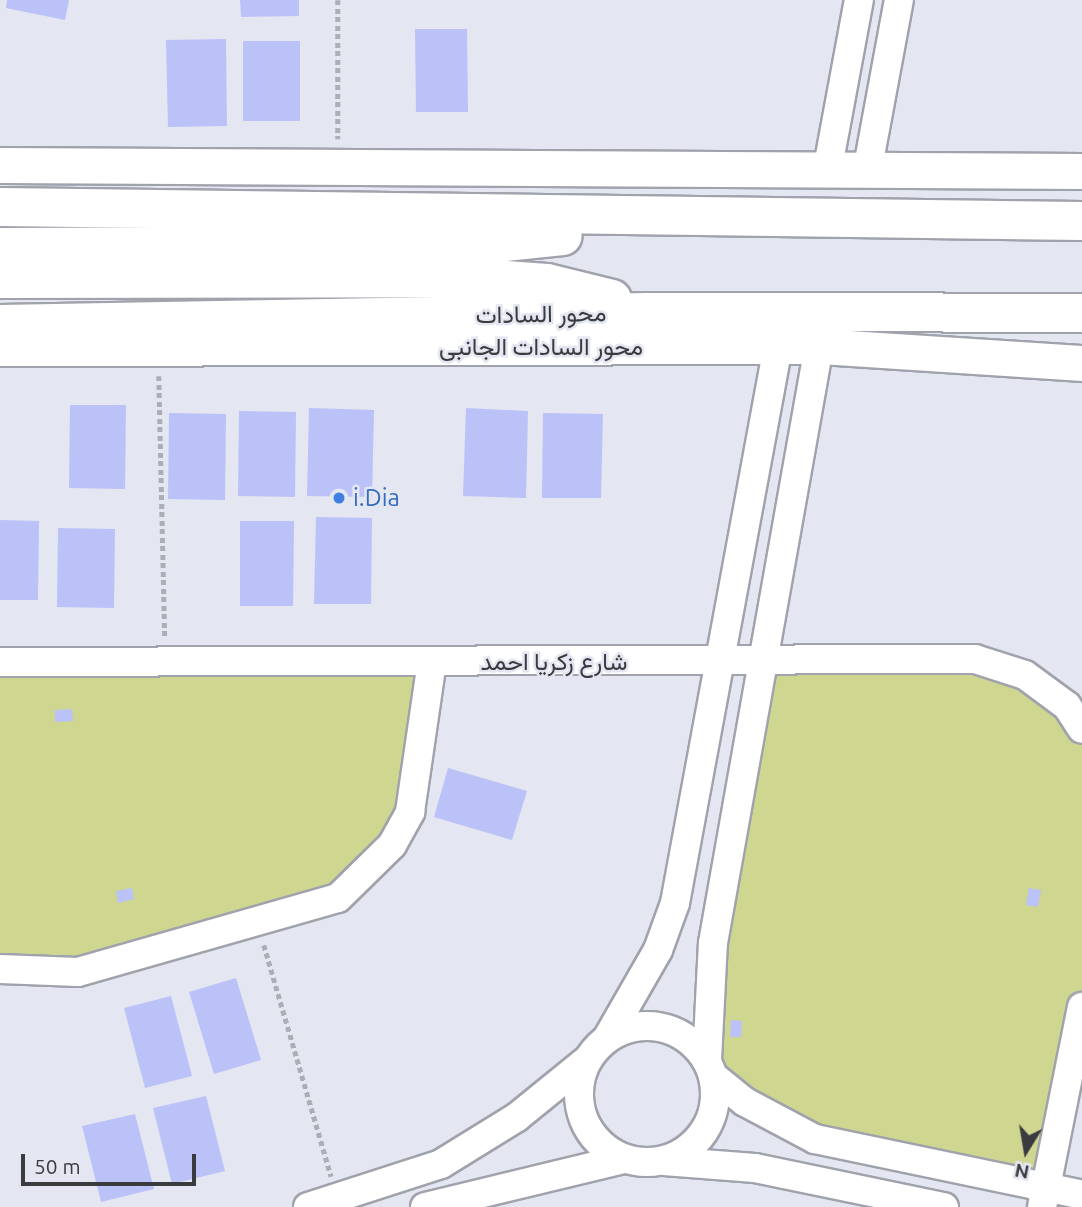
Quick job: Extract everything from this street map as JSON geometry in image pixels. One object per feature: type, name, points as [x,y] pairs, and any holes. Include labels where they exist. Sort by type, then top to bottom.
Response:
[{"type":"main road","points":[[0,207],[643,218],[1082,221]]},
{"type":"main road","points":[[0,247],[477,246],[643,218]]},
{"type":"main road","points":[[0,279],[513,280],[581,290],[648,312]]},
{"type":"main road","name":"محور السادات","points":[[0,324],[648,312],[1082,313]]},
{"type":"street","points":[[827,172],[859,0]]},
{"type":"street","points":[[867,172],[899,0]]},
{"type":"street","points":[[0,165],[338,171],[1082,171]]},
{"type":"street","points":[[308,1207],[441,1164],[517,1117],[586,1061],[608,1037],[658,950],[675,903],[723,661],[778,346]]},
{"type":"street","points":[[664,1161],[701,1138],[716,1098],[711,1068],[713,943],[766,660],[819,346]]},
{"type":"street","name":"محور السادات الجانبى","points":[[0,348],[819,346],[1082,363]]},
{"type":"street","name":"شارع زكريا احمد","points":[[0,662],[975,659],[1025,675],[1067,706],[1082,729]]},
{"type":"street","points":[[0,969],[78,972],[257,924],[338,898],[392,845],[419,775],[432,662]]},
{"type":"street","points":[[1044,1197],[1082,1007]]},
{"type":"street","points":[[608,1037],[629,1027],[673,1030],[745,1102],[815,1139],[1044,1197],[1082,1195]]},
{"type":"street","points":[[586,1061],[579,1083],[588,1129],[624,1159]]},
{"type":"street","points":[[425,1207],[624,1159],[755,1168],[944,1207]]},
{"type":"path","points":[[338,0],[338,171]]},
{"type":"path","points":[[159,347],[166,662]]},
{"type":"path","points":[[257,924],[337,1198]]},
{"type":"green space","points":[[975,659],[1082,729],[1082,1007],[1045,1188],[854,1149],[714,1077],[707,1021],[766,660]]},
{"type":"green space","points":[[0,662],[432,662],[419,775],[368,874],[78,972],[0,969]]},
{"type":"building","points":[[7,0],[69,0],[65,20],[6,8]]},
{"type":"building","points":[[240,0],[299,0],[299,16],[241,17]]},
{"type":"building","points":[[415,29],[467,29],[468,112],[416,112]]},
{"type":"building","points":[[226,39],[227,126],[168,127],[166,40]]},
{"type":"building","points":[[243,41],[300,41],[300,121],[243,121]]},
{"type":"building","points":[[70,405],[126,405],[125,489],[69,488]]},
{"type":"building","points":[[309,408],[374,410],[372,497],[307,496]]},
{"type":"building","points":[[466,408],[528,411],[526,498],[463,496]]},
{"type":"building","points":[[239,411],[296,412],[295,497],[238,496]]},
{"type":"building","points":[[169,413],[226,414],[225,500],[168,499]]},
{"type":"building","points":[[543,413],[603,414],[601,498],[542,498]]},
{"type":"building","points":[[316,517],[372,518],[371,604],[314,604]]},
{"type":"building","points":[[0,520],[39,521],[38,600],[0,600]]},
{"type":"building","points":[[240,521],[294,521],[293,606],[240,606]]},
{"type":"building","points":[[58,528],[115,529],[114,608],[57,607]]},
{"type":"building","points":[[72,709],[73,721],[55,722],[55,710]]},
{"type":"building","points":[[448,768],[527,791],[512,840],[434,817]]},
{"type":"building","points":[[132,888],[134,899],[118,903],[116,891]]},
{"type":"building","points":[[1029,888],[1041,890],[1038,907],[1026,905]]},
{"type":"building","points":[[236,978],[261,1060],[214,1074],[189,992]]},
{"type":"building","points":[[171,996],[192,1076],[145,1088],[124,1008]]},
{"type":"building","points":[[731,1020],[742,1021],[741,1037],[730,1037]]},
{"type":"building","points":[[206,1096],[225,1171],[172,1184],[153,1108]]},
{"type":"building","points":[[135,1114],[154,1189],[101,1202],[82,1126]]},
{"type":"place","name":"i.Dia","points":[[339,498]]}]
